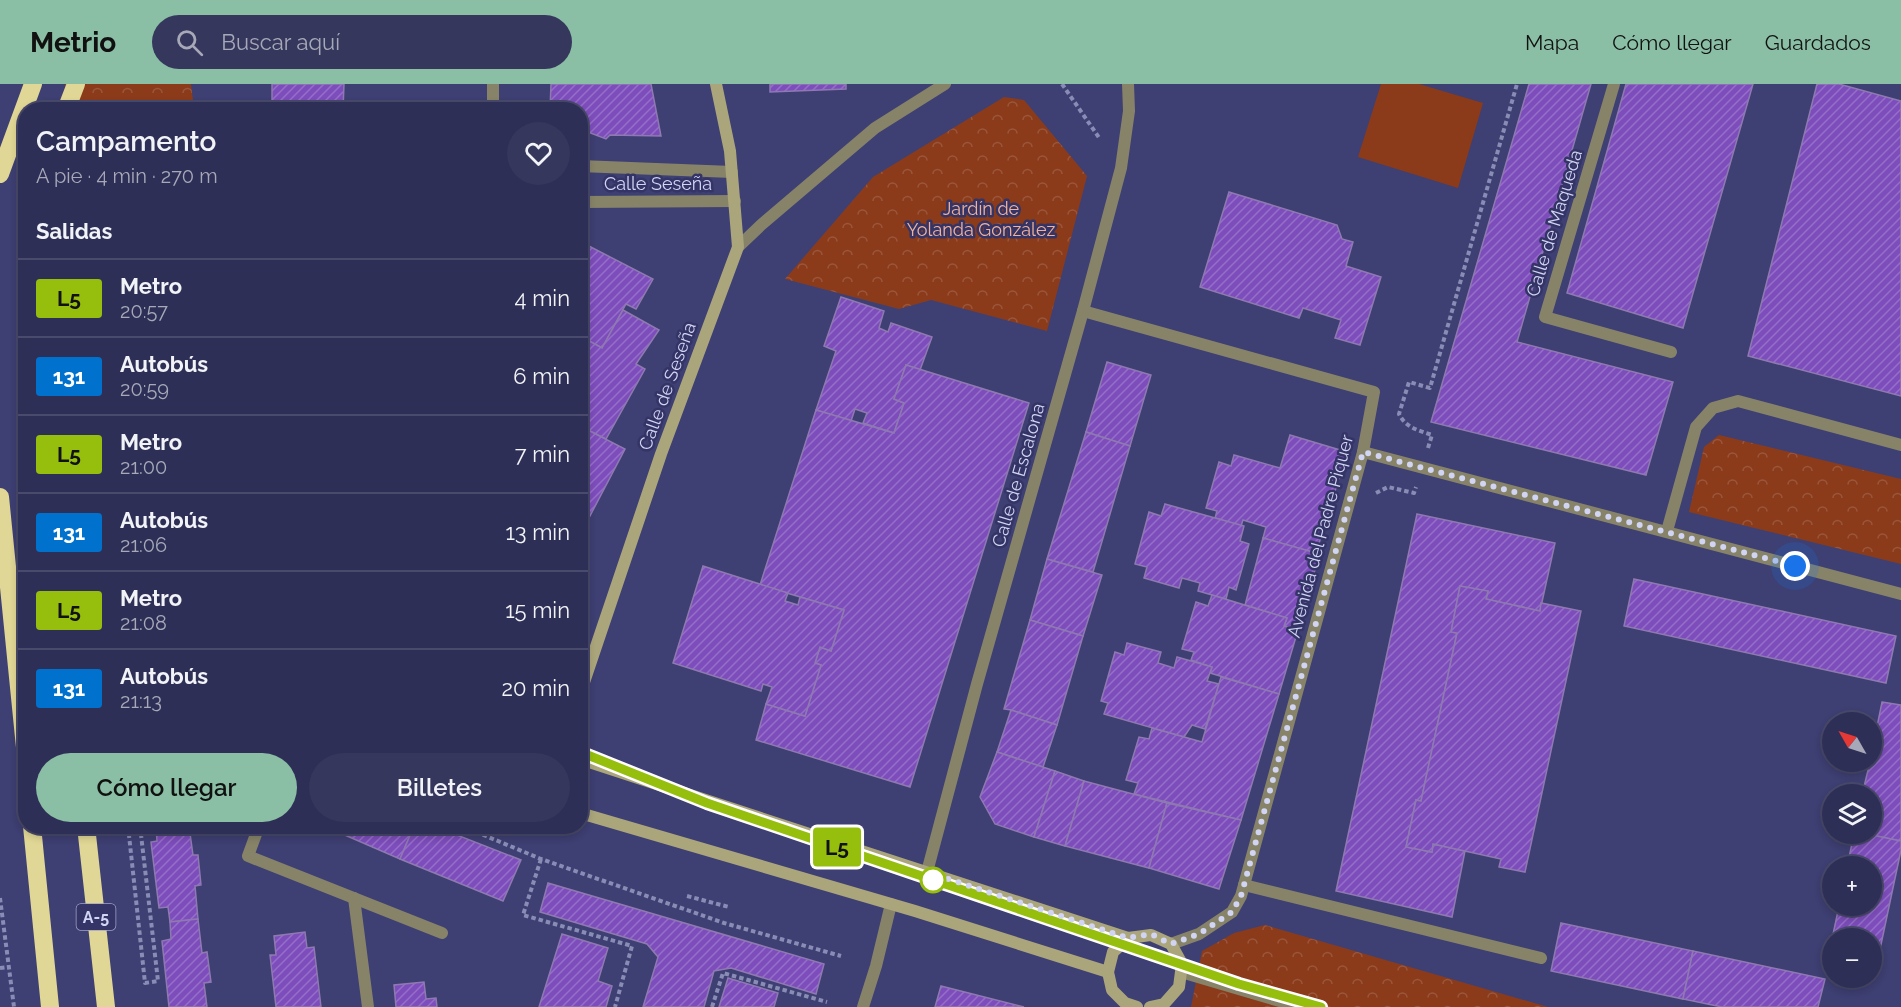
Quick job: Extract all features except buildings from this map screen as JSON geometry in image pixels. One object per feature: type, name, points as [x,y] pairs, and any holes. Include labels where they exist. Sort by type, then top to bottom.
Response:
[{"type":"highway","points":[[26,102],[33,84]]},
{"type":"highway","points":[[69,102],[76,84]]},
{"type":"highway","points":[[0,174],[18,125]]},
{"type":"highway","points":[[0,497],[18,677]]},
{"type":"highway","points":[[33,834],[50,1007]]},
{"type":"highway","name":"A-5","points":[[88,834],[106,1007]]},
{"type":"street","points":[[493,84],[493,102]]},
{"type":"street","name":"Calle de Seseña","points":[[588,670],[661,454],[738,247],[730,151],[717,84]]},
{"type":"street","points":[[738,247],[768,218],[875,128],[945,84]]},
{"type":"street","name":"Calle de Escalona","points":[[927,872],[977,684],[1083,312],[1120,168],[1129,111],[1128,84]]},
{"type":"street","name":"Calle de Maqueda","points":[[1614,84],[1545,317],[1671,352]]},
{"type":"street","points":[[588,166],[732,172]]},
{"type":"street","name":"Calle Seseña","points":[[588,202],[735,201]]},
{"type":"street","name":"Avenida del Padre Piquer","points":[[1083,312],[1374,392],[1363,452],[1241,896],[1232,912],[1199,934],[1171,944]]},
{"type":"street","points":[[1667,531],[1696,427],[1713,408],[1738,401],[1901,446]]},
{"type":"street","points":[[1363,452],[1901,594]]},
{"type":"street","points":[[588,762],[1128,938],[1151,934],[1171,944],[1182,964],[1179,987],[1164,1004],[1150,1007]]},
{"type":"street","points":[[588,815],[891,904],[1108,972]]},
{"type":"street","points":[[256,834],[248,856],[442,933]]},
{"type":"street","points":[[1244,885],[1540,958]]},
{"type":"street","points":[[354,898],[368,1007]]},
{"type":"street","points":[[863,1007],[891,904]]},
{"type":"street","points":[[1128,938],[1113,952],[1108,972],[1112,990],[1125,1003],[1137,1007]]},
{"type":"street","points":[[1181,972],[1299,1007]]},
{"type":"path","points":[[1062,84],[1100,139]]},
{"type":"path","points":[[1409,381],[1430,388],[1517,84]]},
{"type":"path","points":[[129,834],[145,983],[158,981],[141,834]]},
{"type":"path","points":[[481,834],[541,859],[724,923],[841,956]]},
{"type":"path","points":[[541,859],[524,915],[632,946],[615,1007]]},
{"type":"path","points":[[687,896],[729,908]]},
{"type":"path","points":[[0,898],[14,1007]]},
{"type":"path","points":[[0,968],[9,967]]},
{"type":"path","points":[[712,1007],[723,973],[827,1002]]},
{"type":"green space","points":[[65,84],[191,84],[193,102],[66,102]]},
{"type":"green space","points":[[1381,84],[1419,84],[1483,103],[1458,188],[1358,157]]},
{"type":"green space","name":"Jardín de Yolanda González","points":[[1004,97],[1024,100],[1087,176],[1047,331],[931,300],[899,309],[785,279],[873,177]]},
{"type":"green space","points":[[1719,435],[1901,479],[1901,564],[1689,512],[1704,447]]},
{"type":"green space","points":[[1265,925],[1548,1007],[1191,1007],[1202,951],[1234,933]]},
{"type":"metro line","name":"L5","points":[[588,755],[707,803],[1239,984],[1321,1007]]},
{"type":"route","points":[[933,880],[927,872],[1128,938],[1151,934],[1171,944],[1199,934],[1232,912],[1241,896],[1363,452],[1795,566]]}]
